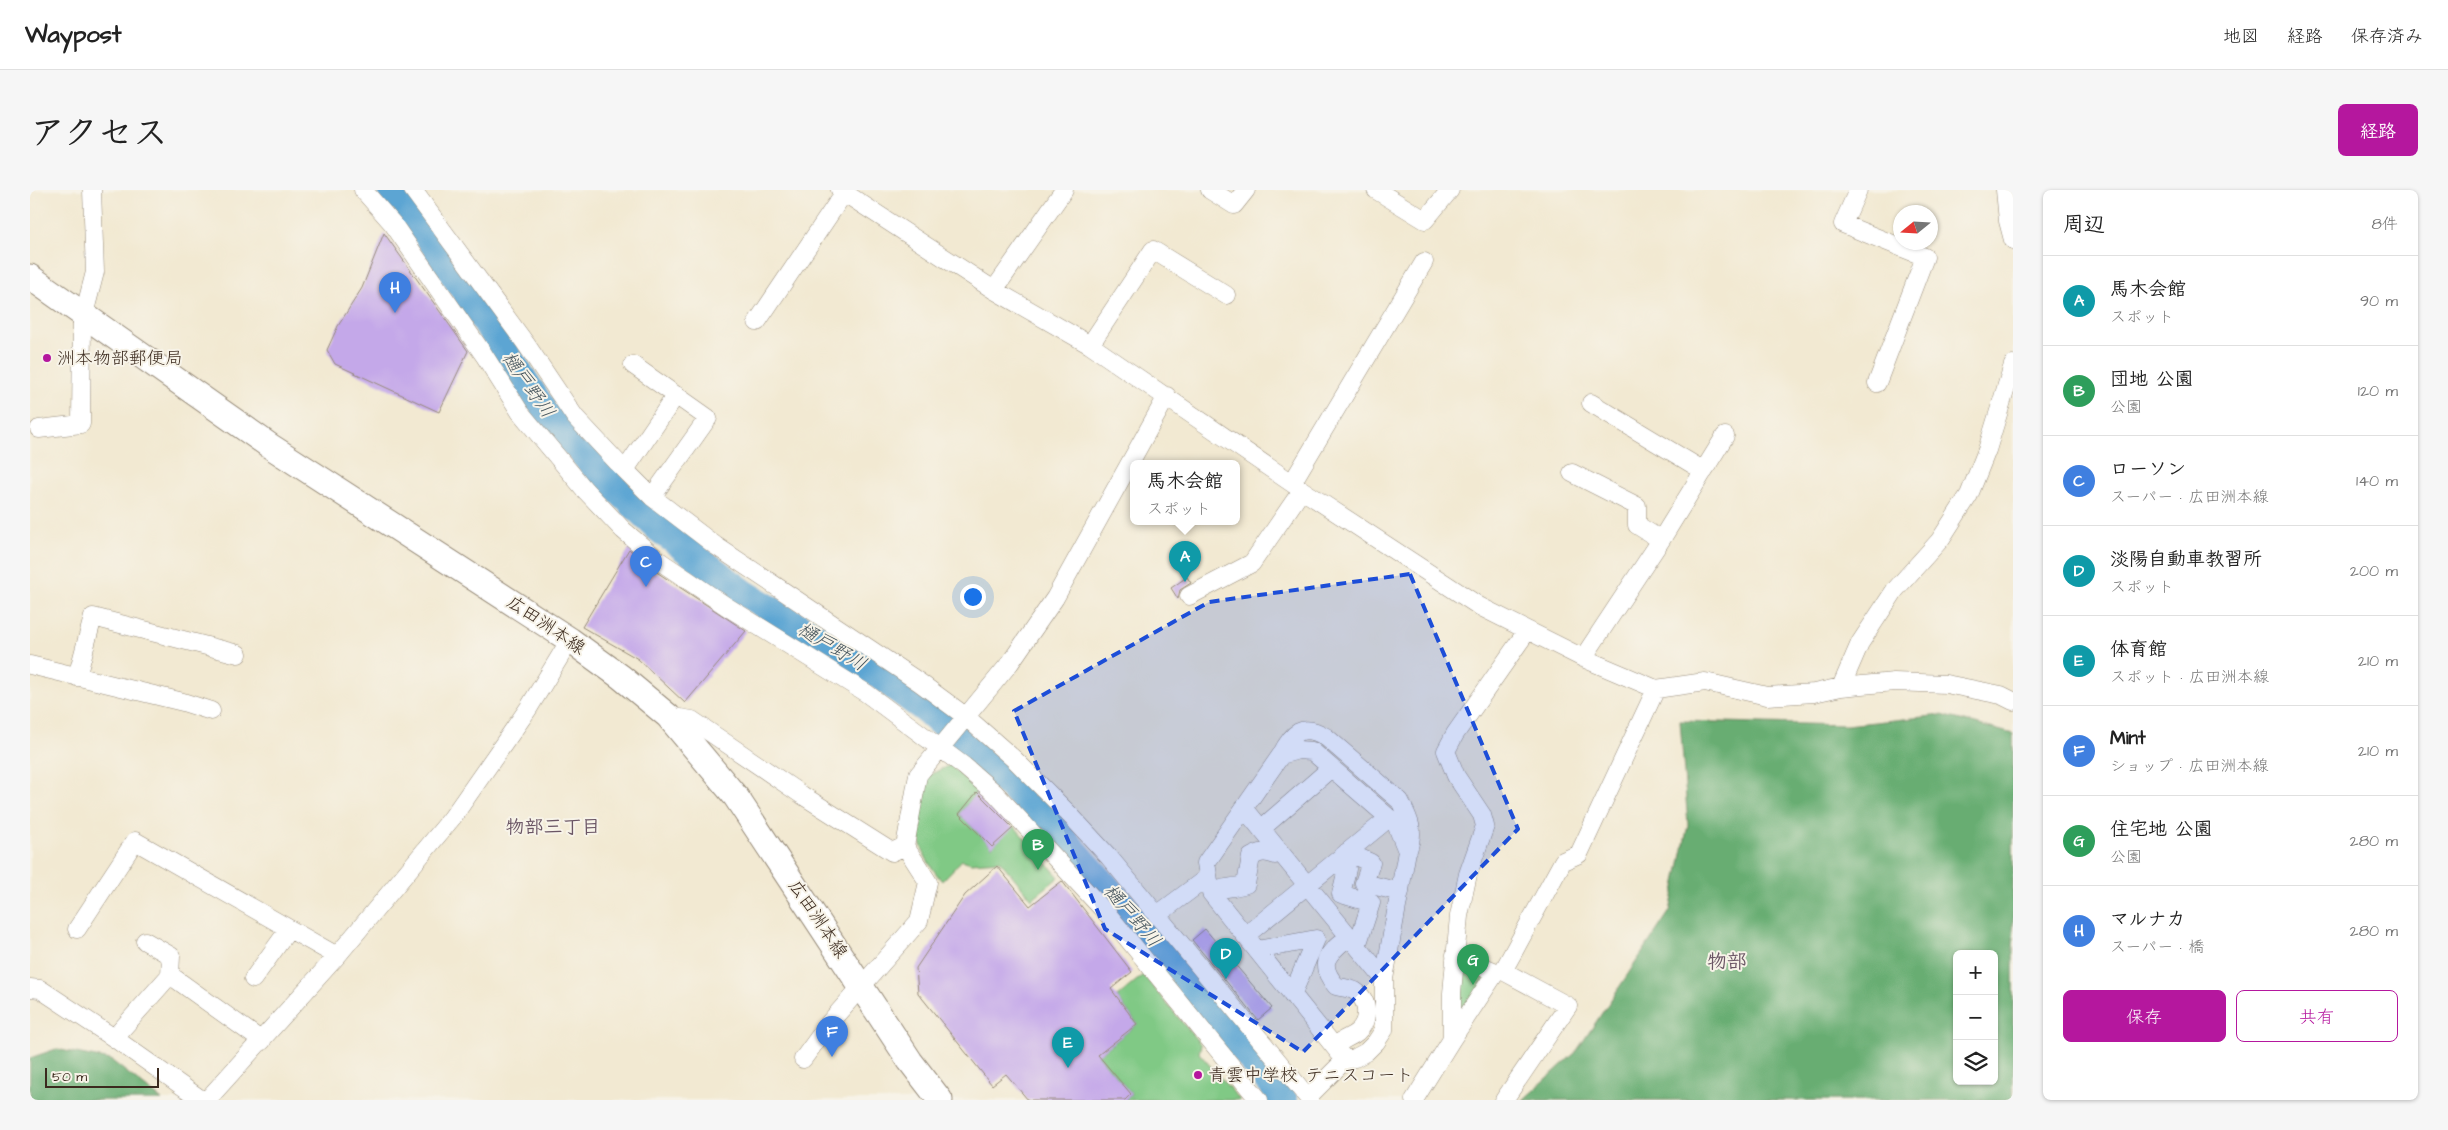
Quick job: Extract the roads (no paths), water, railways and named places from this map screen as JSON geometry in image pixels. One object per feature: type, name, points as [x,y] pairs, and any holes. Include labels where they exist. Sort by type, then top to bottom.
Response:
[{"type":"main road","name":"広田洲本線","points":[[30,277],[270,446],[570,640],[621,676],[668,716],[736,797],[862,985],[910,1061],[940,1100]]},
{"type":"street","points":[[39,429],[81,424],[82,322],[95,272],[92,190]]},
{"type":"street","points":[[413,190],[526,344],[575,417],[625,470],[652,497],[716,546],[919,682],[965,716],[1015,760],[1072,816],[1157,915],[1309,1099],[1340,1053],[1344,1038],[1356,1034],[1365,1024],[1367,1017],[1361,998],[1355,991],[1336,986],[1326,971],[1325,961],[1330,951],[1353,941],[1371,903],[1341,894],[1347,869],[1333,864]]},
{"type":"street","points":[[994,290],[1064,190]]},
{"type":"street","points":[[1210,190],[1234,205],[1246,190]]},
{"type":"street","points":[[1376,190],[1425,220],[1450,190]]},
{"type":"street","points":[[1858,190],[1844,224],[1925,257],[1877,383]]},
{"type":"street","points":[[2005,190],[2008,221],[2013,240]]},
{"type":"street","points":[[757,322],[842,191],[994,290],[1090,345],[1297,486],[1479,606],[1583,658],[1656,689],[1705,682],[1767,696],[1814,693],[1841,687],[1894,682],[1946,684],[2001,695],[2013,701]]},
{"type":"street","points":[[370,192],[484,355],[520,412],[584,490],[623,530],[658,560],[726,606],[904,720],[940,750],[964,766],[995,793],[1110,917],[1259,1100]]},
{"type":"street","points":[[1090,345],[1153,250],[1226,295]]},
{"type":"street","points":[[1188,596],[1252,563],[1424,262]]},
{"type":"street","points":[[633,365],[708,418],[652,497]]},
{"type":"street","points":[[1841,687],[1860,643],[1895,590],[1940,540],[1969,495],[1987,450],[2013,365]]},
{"type":"street","points":[[625,470],[676,396]]},
{"type":"street","points":[[1132,460],[1167,396]]},
{"type":"street","points":[[1591,403],[1704,471]]},
{"type":"street","points":[[1583,658],[1661,540],[1725,436]]},
{"type":"street","points":[[803,1059],[830,1022],[919,921],[928,882],[906,846],[918,776],[1010,663],[1055,598],[1130,463]]},
{"type":"street","points":[[1572,473],[1637,506],[1637,525],[1661,540]]},
{"type":"street","points":[[78,677],[93,617],[238,654]]},
{"type":"street","points":[[1452,1039],[1451,1016],[1455,955],[1463,892],[1484,826],[1482,815],[1456,776],[1446,751],[1455,734],[1527,631]]},
{"type":"street","points":[[207,1100],[337,956],[452,818],[528,709],[570,640]]},
{"type":"street","points":[[30,665],[183,702],[211,711]]},
{"type":"street","points":[[1414,1100],[1452,1039],[1500,971],[1563,861],[1579,854],[1656,689]]},
{"type":"street","points":[[668,716],[692,720],[802,795],[892,852],[906,846]]},
{"type":"street","points":[[1281,755],[1298,750],[1312,751],[1396,824],[1407,851],[1406,855],[1400,892],[1384,980],[1384,1030],[1366,1052],[1355,1058],[1340,1053],[1245,936],[1209,885],[1206,863],[1281,755],[1289,738],[1302,730],[1314,729],[1326,737],[1400,801],[1407,815],[1413,835],[1406,855]]},
{"type":"street","points":[[1260,828],[1331,768]]},
{"type":"street","points":[[1244,808],[1384,980]]},
{"type":"street","points":[[1245,936],[1389,818]]},
{"type":"street","points":[[77,929],[136,841],[337,956]]},
{"type":"street","points":[[1157,915],[1209,885],[1238,887],[1246,884],[1251,857],[1259,853],[1267,852],[1275,855],[1280,852]]},
{"type":"street","points":[[1347,852],[1371,863],[1364,882],[1400,892]]},
{"type":"street","points":[[252,979],[289,929]]},
{"type":"street","points":[[1256,950],[1316,939],[1292,995]]},
{"type":"street","points":[[114,1038],[170,975],[171,956],[145,941]]},
{"type":"street","points":[[1455,955],[1500,971],[1568,1006],[1504,1100]]},
{"type":"street","points":[[170,975],[262,1041]]},
{"type":"street","points":[[30,988],[40,989],[202,1100]]},
{"type":"waterway","name":"樋戸野川","points":[[391,190],[429,238],[546,413],[599,472],[659,529],[744,593],[871,670],[927,711],[1045,818],[1149,935],[1284,1100]]},
{"type":"place","name":"マルナカ","points":[[395,313]]},
{"type":"place","name":"洲本物部郵便局","points":[[47,358]]},
{"type":"place","name":"馬木会館","points":[[1185,582]]},
{"type":"place","name":"ローソン","points":[[646,587]]},
{"type":"place","name":"団地 公園","points":[[1038,870]]},
{"type":"place","name":"淡陽自動車教習所","points":[[1226,979]]},
{"type":"place","name":"住宅地 公園","points":[[1473,985]]},
{"type":"place","name":"Mint","points":[[832,1057]]},
{"type":"place","name":"体育館","points":[[1068,1068]]},
{"type":"place","name":"青雲中学校 テニスコート","points":[[1198,1075]]},
{"type":"district","name":"物部三丁目","points":[[553,827]]},
{"type":"district","name":"物部","points":[[1727,962]]}]
